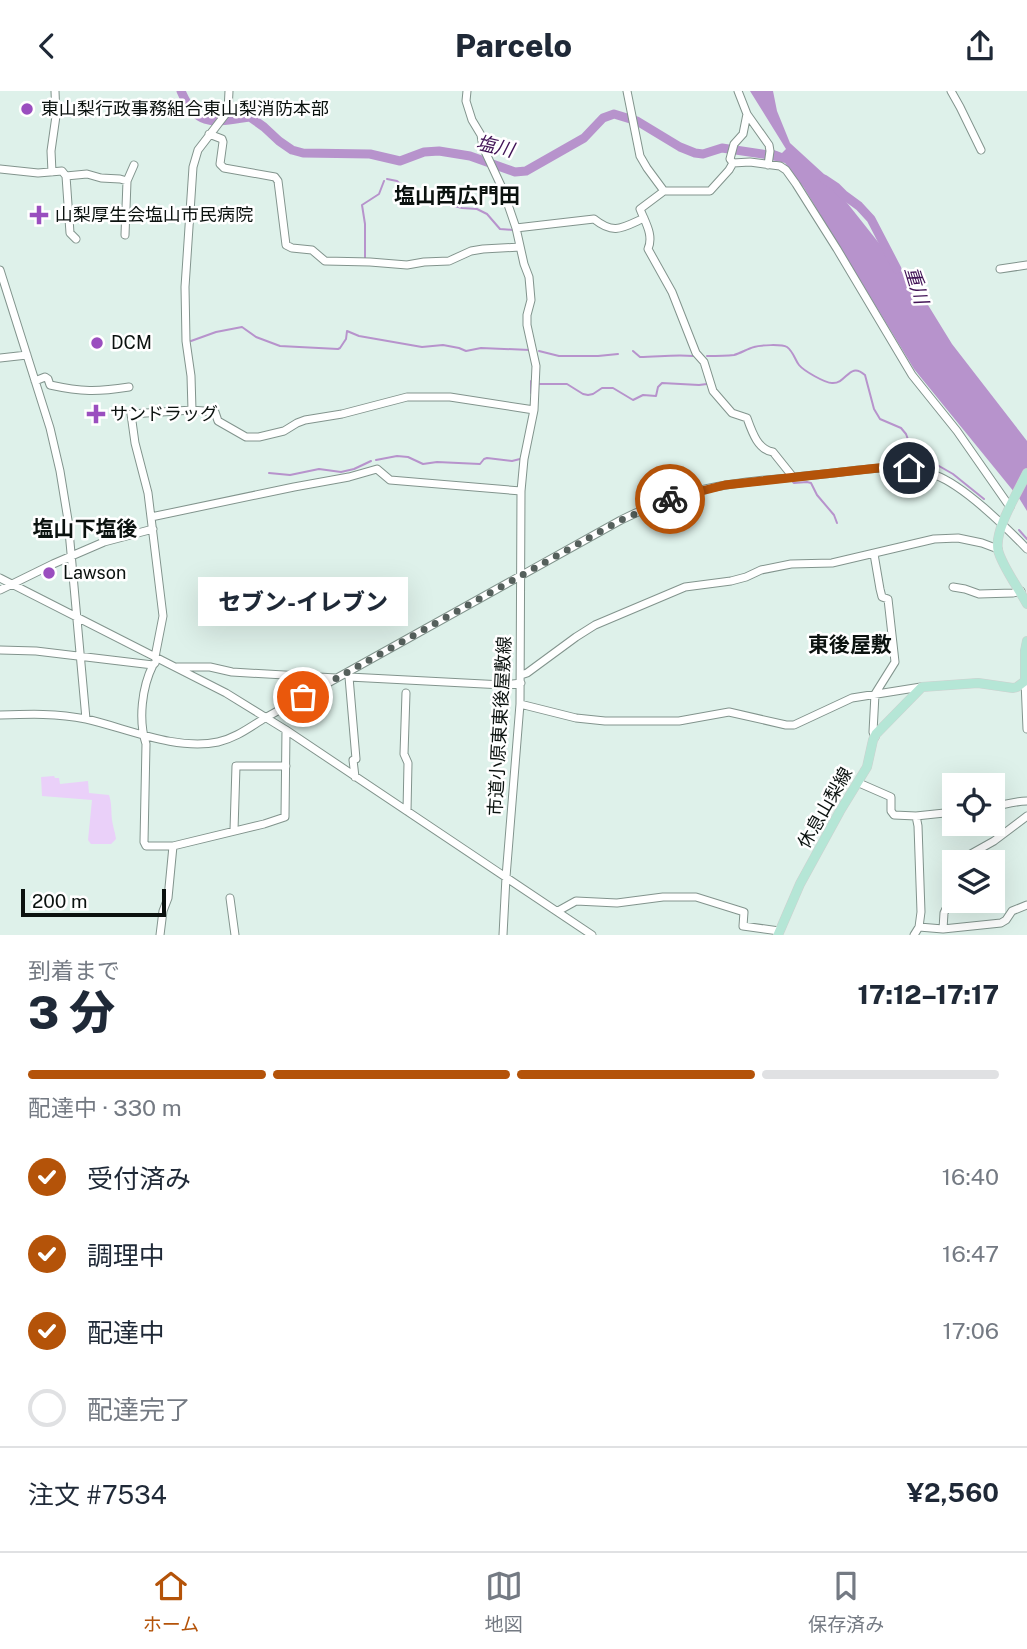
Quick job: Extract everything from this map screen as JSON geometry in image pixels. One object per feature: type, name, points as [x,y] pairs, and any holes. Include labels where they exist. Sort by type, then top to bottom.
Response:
[{"type":"main road","points":[[1027,473],[1003,525],[998,549],[1027,604]]},
{"type":"main road","points":[[922,687],[978,683],[1017,687],[1025,681],[1027,641]]},
{"type":"main road","name":"休息山梨線","points":[[778,933],[800,884],[840,811],[859,783],[869,761],[873,740],[880,729],[922,687]]},
{"type":"street","points":[[52,172],[55,91]]},
{"type":"street","points":[[192,410],[186,341],[193,167],[198,150],[228,111],[229,91]]},
{"type":"street","name":"市道小原東東後屋敷線","points":[[467,91],[469,111],[481,135],[483,147],[516,227],[529,277],[531,300],[527,324],[536,366],[521,491],[520,704],[503,935]]},
{"type":"street","points":[[627,91],[640,156],[664,191]]},
{"type":"street","points":[[738,91],[747,114],[769,145],[768,165]]},
{"type":"street","points":[[951,91],[981,150]]},
{"type":"street","points":[[747,114],[743,134],[733,144],[729,170],[710,191],[664,191],[640,209],[649,229],[651,242],[648,249],[672,292],[696,353],[704,362],[713,391],[732,413],[747,418],[762,448],[773,452],[793,477]]},
{"type":"street","points":[[209,134],[222,139],[220,164],[225,168],[275,177],[278,181],[286,245],[312,250],[325,261],[407,265],[449,261],[476,250],[520,247]]},
{"type":"street","points":[[732,161],[780,166],[786,170],[912,375],[957,431],[1011,506]]},
{"type":"street","points":[[125,235],[127,181],[134,165]]},
{"type":"street","points":[[0,169],[38,173],[62,171],[66,176],[70,233],[76,239]]},
{"type":"street","points":[[66,176],[87,174],[127,181]]},
{"type":"street","points":[[516,227],[594,219],[606,229],[615,229],[643,218]]},
{"type":"street","points":[[1000,269],[1027,265]]},
{"type":"street","points":[[0,270],[2,288],[27,355],[50,428],[60,471],[68,520],[86,719]]},
{"type":"street","points":[[0,358],[27,355]]},
{"type":"street","points":[[35,381],[45,377],[50,386],[79,391],[129,387]]},
{"type":"street","points":[[286,730],[285,817],[173,846],[146,846],[146,744],[142,734],[144,695],[146,681],[155,660],[163,616],[148,493],[135,443],[131,414],[192,410],[215,412],[218,421],[246,437],[270,435],[305,420],[342,414],[407,397],[450,397],[531,409]]},
{"type":"street","points":[[0,715],[58,715],[86,719],[174,742],[217,742],[240,734],[621,520],[659,503],[725,485],[887,467],[919,470],[955,485],[1027,549]]},
{"type":"street","points":[[151,517],[377,469],[390,480],[521,491]]},
{"type":"street","points":[[0,590],[104,542],[153,529]]},
{"type":"street","points":[[347,675],[503,685],[521,679],[595,625],[685,587],[731,581],[761,570],[791,564],[832,563],[934,539],[958,538],[998,549]]},
{"type":"street","points":[[874,554],[880,589],[883,597],[888,599],[895,662],[875,695],[875,737]]},
{"type":"street","points":[[0,578],[77,616],[155,660],[176,667],[286,730],[592,935]]},
{"type":"street","points":[[953,587],[979,594],[1021,591]]},
{"type":"street","points":[[0,650],[155,660]]},
{"type":"street","points":[[176,667],[210,667],[232,672],[337,678]]},
{"type":"street","points":[[347,675],[356,759],[353,760],[355,777]]},
{"type":"street","points":[[1025,681],[1027,729]]},
{"type":"street","points":[[520,704],[576,718],[605,721],[679,721],[729,712],[794,725],[852,698],[922,687]]},
{"type":"street","points":[[406,693],[404,754],[408,763],[407,811]]},
{"type":"street","points":[[234,830],[236,766],[286,766]]},
{"type":"street","points":[[859,783],[891,796],[891,811],[894,815],[942,813]]},
{"type":"street","points":[[1005,805],[1027,801]]},
{"type":"street","points":[[914,935],[919,927],[921,912],[916,816]]},
{"type":"street","points":[[977,850],[1027,816]]},
{"type":"street","points":[[160,935],[163,911],[168,898],[173,846]]},
{"type":"street","points":[[558,911],[576,901],[617,903],[663,897],[696,897],[744,912],[743,926],[778,933]]},
{"type":"street","points":[[230,898],[235,935]]},
{"type":"street","points":[[919,927],[943,929],[1001,923],[1012,911],[1027,905]]},
{"type":"street","points":[[943,929],[944,913]]},
{"type":"shaded area","points":[[750,91],[773,91],[777,111],[790,143],[825,175],[928,305],[952,344],[1027,441],[1027,511],[914,369],[804,188],[785,163],[772,160],[774,150],[782,153],[786,149]]},
{"type":"shaded area","points":[[41,777],[59,778],[60,784],[88,781],[89,793],[109,795],[116,839],[111,844],[91,844],[88,840],[92,800],[42,796]]},
{"type":"waterway","name":"塩川","points":[[181,91],[187,103],[201,117],[217,121],[250,117],[292,150],[303,153],[370,154],[400,161],[424,152],[439,151],[470,156],[515,172],[526,171],[584,138],[603,118],[614,114],[637,121],[695,153],[703,154],[722,148],[776,156]]},
{"type":"waterway","points":[[387,179],[397,181],[428,202],[477,209],[487,214],[500,229],[513,230]]},
{"type":"waterway","name":"重川","points":[[824,179],[859,206],[871,219],[897,269]]},
{"type":"waterway","points":[[365,258],[362,205],[379,194],[384,181]]},
{"type":"waterway","points":[[191,341],[242,327],[256,337],[280,346],[338,349],[346,339],[347,331],[359,336],[422,347],[443,345],[466,351],[481,348],[530,350]]},
{"type":"waterway","points":[[707,356],[734,355],[757,346],[781,345],[789,349],[802,367],[832,383],[855,370],[860,371],[865,375],[874,409],[880,419],[901,428],[915,459],[939,466],[953,474],[984,499]]},
{"type":"waterway","points":[[539,351],[559,356],[618,354]]},
{"type":"waterway","points":[[633,351],[640,357],[693,356]]},
{"type":"waterway","points":[[531,381],[531,393]]},
{"type":"waterway","points":[[540,384],[567,384],[588,395],[602,388],[613,388],[633,400],[643,395],[656,396],[662,383],[707,384]]},
{"type":"waterway","points":[[376,460],[397,456],[408,457],[423,464],[480,464],[487,458],[512,461],[520,459]]},
{"type":"waterway","points":[[269,473],[290,475],[319,469],[341,472],[371,461]]},
{"type":"waterway","points":[[793,482],[811,483],[837,523]]},
{"type":"waterway","points":[[1019,530],[1027,539]]},
{"type":"way so far","points":[[303,697],[621,520],[670,499]]},
{"type":"place","name":"東山梨行政事務組合東山梨消防本部","points":[[27,109]]},
{"type":"place","name":"山梨厚生会塩山市民病院","points":[[39,215]]},
{"type":"place","name":"DCM","points":[[97,343]]},
{"type":"place","name":"サンドラッグ","points":[[96,414]]},
{"type":"place","name":"Lawson","points":[[49,573]]},
{"type":"place","name":"セブン-イレブン","points":[[303,697]]},
{"type":"district","name":"塩山西広門田","points":[[457,196]]},
{"type":"district","name":"塩山下塩後","points":[[85,529]]},
{"type":"district","name":"東後屋敷","points":[[850,645]]},
{"type":"route","points":[[670,499],[725,485],[887,467],[909,468]]}]
